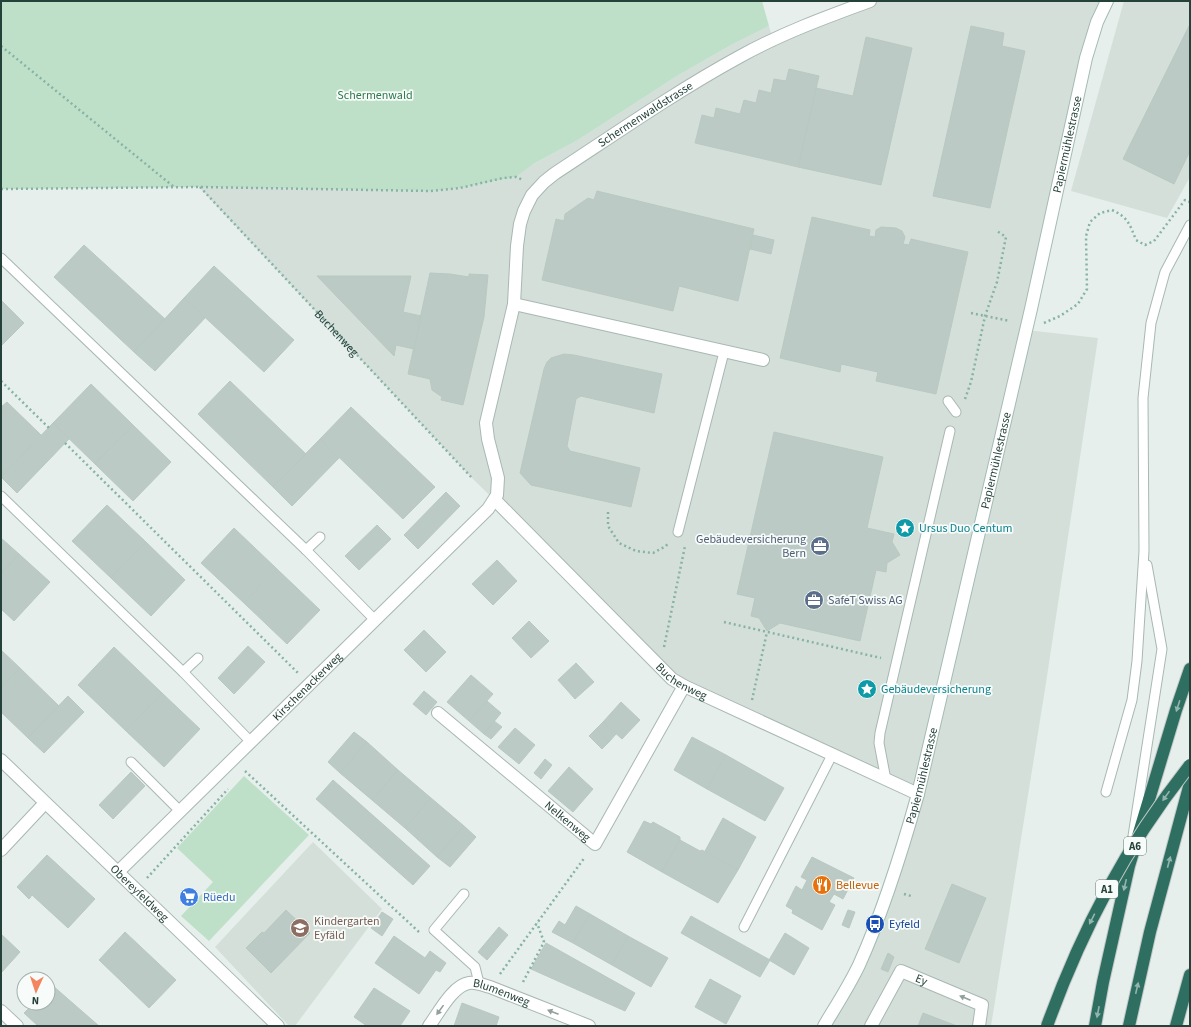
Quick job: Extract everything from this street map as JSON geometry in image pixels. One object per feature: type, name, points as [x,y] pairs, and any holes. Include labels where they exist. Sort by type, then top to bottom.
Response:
[{"type":"highway","name":"A6","points":[[1095,1026],[1103,982],[1129,866],[1176,710],[1190,669]]},
{"type":"highway","name":"A1","points":[[1047,1026],[1080,944],[1107,890],[1138,836],[1190,765]]},
{"type":"highway","points":[[1129,1026],[1150,932],[1190,783]]},
{"type":"highway","points":[[1176,1026],[1190,975]]},
{"type":"street","name":"Schermenwaldstrasse","points":[[495,500],[497,495],[498,478],[488,439],[486,423],[514,304],[517,246],[520,224],[524,210],[532,194],[544,182],[685,88],[739,56],[831,15],[870,1]]},
{"type":"street","name":"Papiermühlestrasse","points":[[824,1026],[844,994],[867,945],[892,878],[918,794],[1028,319],[1086,58],[1097,22],[1107,1]]},
{"type":"street","points":[[514,304],[763,360]]},
{"type":"street","name":"Kirschenackerweg","points":[[118,872],[310,685],[488,509],[495,500]]},
{"type":"street","name":"Buchenweg","points":[[495,500],[672,679],[684,686],[918,794]]},
{"type":"street","name":"Nelkenweg","points":[[438,713],[595,844],[684,686]]},
{"type":"street","name":"Obereyfeldweg","points":[[1,760],[278,1026]]},
{"type":"street","points":[[1,850],[45,803]]},
{"type":"street","name":"Ey","points":[[871,1026],[901,971],[982,1005],[979,1026]]},
{"type":"street","name":"Blumenweg","points":[[429,1026],[454,991],[459,986],[468,983],[485,985],[589,1026]]},
{"type":"street","points":[[1,1011],[17,1026]]},
{"type":"lane","points":[[1106,792],[1132,700],[1137,661],[1144,551],[1143,398],[1151,323],[1165,272],[1190,225]]},
{"type":"lane","points":[[1,258],[306,550],[375,620]]},
{"type":"lane","points":[[678,532],[724,352]]},
{"type":"lane","points":[[948,401],[956,412]]},
{"type":"lane","points":[[886,780],[879,743],[880,733],[950,432]]},
{"type":"lane","points":[[1,496],[183,672],[252,742]]},
{"type":"lane","points":[[306,550],[320,537]]},
{"type":"lane","points":[[1129,866],[1162,650],[1144,551]]},
{"type":"lane","points":[[183,672],[198,658]]},
{"type":"lane","points":[[744,927],[832,755]]},
{"type":"lane","points":[[131,762],[180,811]]},
{"type":"lane","points":[[464,894],[434,930],[475,967],[485,985]]},
{"type":"path","points":[[1,46],[174,187]]},
{"type":"path","points":[[1,189],[199,187],[432,191],[460,188],[516,177]]},
{"type":"path","name":"Buchenweg","points":[[199,187],[473,479]]},
{"type":"path","points":[[971,313],[1010,322],[1012,315],[1046,323],[1060,316],[1078,304],[1087,289],[1086,236],[1090,222],[1100,213],[1112,210],[1123,215],[1136,240],[1145,245],[1154,241],[1184,200],[1190,202]]},
{"type":"path","points":[[956,412],[967,394],[985,316],[997,282],[1006,237],[997,231]]},
{"type":"path","points":[[1,381],[49,428]]},
{"type":"path","points":[[65,443],[310,685]]},
{"type":"path","points":[[608,512],[608,526],[619,544],[636,551],[653,553],[666,546],[678,532],[687,534],[662,655],[663,670]]},
{"type":"path","points":[[724,622],[896,661]]},
{"type":"path","points":[[752,702],[767,632]]},
{"type":"path","points":[[233,760],[421,934]]},
{"type":"path","points":[[137,890],[227,792],[230,786]]},
{"type":"path","points":[[485,985],[537,923],[595,844]]},
{"type":"path","points":[[519,988],[544,942],[537,923]]},
{"type":"shaded area","points":[[870,1],[1107,1],[1097,22],[1026,330],[1098,338],[1046,683],[991,1026],[824,1026],[859,965],[918,793],[684,686],[473,479],[199,187],[431,191],[460,188],[516,177],[535,163],[578,140],[677,76],[733,44],[769,26],[773,40]]},
{"type":"shaded area","points":[[1124,1],[1190,1],[1190,177],[1167,218],[1071,191]]},
{"type":"shaded area","name":"Kindergarten Eyfäld","points":[[313,842],[382,909],[295,1026],[289,1026],[215,947]]},
{"type":"green space","name":"Schermenwald","points":[[1,1],[762,1],[769,26],[733,44],[677,76],[578,140],[535,163],[516,177],[460,188],[431,191],[199,187],[1,189]]},
{"type":"green space","points":[[244,776],[309,835],[209,941],[181,916],[213,882],[177,848]]},
{"type":"building","points":[[971,26],[1004,33],[1002,46],[1025,51],[990,208],[933,196]]},
{"type":"building","points":[[1189,26],[1190,151],[1174,184],[1123,159]]},
{"type":"building","points":[[866,37],[912,48],[881,185],[798,167],[816,88],[853,96]]},
{"type":"building","points":[[789,69],[819,76],[798,167],[695,143],[702,115],[714,118],[716,108],[740,114],[744,100],[756,103],[759,90],[771,93],[774,79],[786,81]]},
{"type":"building","points":[[597,191],[754,229],[738,301],[679,286],[673,311],[542,280],[556,219],[564,221],[565,214],[588,198],[594,200]]},
{"type":"building","points":[[812,217],[870,230],[869,236],[875,237],[876,230],[881,227],[896,228],[902,231],[905,237],[903,244],[909,245],[911,239],[968,252],[936,394],[876,381],[878,372],[841,364],[840,372],[780,358]]},
{"type":"building","points":[[753,235],[774,240],[771,254],[750,249]]},
{"type":"building","points":[[84,245],[165,319],[134,352],[54,277]]},
{"type":"building","points":[[214,266],[294,340],[264,372],[184,298]]},
{"type":"building","points":[[430,273],[469,277],[469,274],[488,275],[484,317],[463,405],[441,400],[442,397],[432,390],[430,379],[408,374]]},
{"type":"building","points":[[317,276],[411,276],[403,312],[421,316],[414,349],[396,345],[394,356]]},
{"type":"building","points":[[184,298],[205,318],[155,371],[134,352]]},
{"type":"building","points":[[1,300],[24,323],[1,346]]},
{"type":"building","points":[[564,354],[662,374],[654,413],[581,396],[576,399],[567,446],[570,451],[640,468],[631,507],[531,485],[520,473],[544,369],[547,362],[551,358]]},
{"type":"building","points":[[230,381],[306,454],[273,487],[198,414]]},
{"type":"building","points":[[91,384],[133,425],[95,464],[53,423]]},
{"type":"building","points":[[7,402],[41,435],[1,477],[1,407]]},
{"type":"building","points":[[351,407],[435,487],[403,519],[320,439]]},
{"type":"building","points":[[53,423],[69,439],[17,493],[1,477]]},
{"type":"building","points":[[133,425],[171,462],[133,501],[95,464]]},
{"type":"building","points":[[774,432],[883,457],[867,528],[894,534],[892,542],[900,555],[887,563],[886,572],[876,570],[860,641],[780,623],[767,631],[759,618],[751,616],[755,598],[737,594]]},
{"type":"building","points":[[320,439],[339,458],[292,506],[273,487]]},
{"type":"building","points":[[446,492],[460,506],[418,549],[404,535]]},
{"type":"building","points":[[107,505],[146,542],[111,578],[72,541]]},
{"type":"building","points":[[377,525],[391,539],[359,570],[345,556]]},
{"type":"building","points":[[234,528],[277,569],[244,603],[201,563]]},
{"type":"building","points":[[1,538],[19,554],[1,574]]},
{"type":"building","points":[[146,542],[185,580],[151,616],[111,578]]},
{"type":"building","points":[[19,554],[50,582],[14,621],[1,609],[1,574]]},
{"type":"building","points":[[497,560],[517,581],[493,605],[472,584]]},
{"type":"building","points":[[277,569],[320,610],[287,644],[244,603]]},
{"type":"building","points":[[529,621],[549,641],[531,658],[512,638]]},
{"type":"building","points":[[424,630],[446,652],[426,672],[404,650]]},
{"type":"building","points":[[248,646],[265,662],[234,694],[218,678]]},
{"type":"building","points":[[114,647],[162,693],[126,731],[78,685]]},
{"type":"building","points":[[1,650],[20,668],[1,687]]},
{"type":"building","points":[[576,663],[594,682],[575,699],[558,680]]},
{"type":"building","points":[[20,668],[59,706],[28,738],[1,712],[1,687]]},
{"type":"building","points":[[471,675],[493,694],[469,721],[447,702]]},
{"type":"building","points":[[424,691],[437,702],[426,715],[413,704]]},
{"type":"building","points":[[162,693],[200,729],[164,767],[126,731]]},
{"type":"building","points":[[68,696],[84,712],[44,753],[28,738]]},
{"type":"building","points":[[487,701],[501,713],[484,734],[469,721]]},
{"type":"building","points":[[621,702],[640,720],[622,739],[603,722]]},
{"type":"building","points":[[494,721],[502,727],[491,739],[484,734]]},
{"type":"building","points":[[603,722],[616,734],[609,742],[596,729]]},
{"type":"building","points":[[515,728],[535,745],[519,764],[498,747]]},
{"type":"building","points":[[596,729],[609,742],[602,749],[589,736]]},
{"type":"building","points":[[354,732],[367,742],[340,773],[328,762]]},
{"type":"building","points":[[692,737],[726,755],[707,789],[674,770]]},
{"type":"building","points":[[367,742],[398,770],[372,800],[340,773]]},
{"type":"building","points":[[726,755],[784,788],[765,821],[707,789]]},
{"type":"building","points":[[545,759],[552,765],[541,779],[534,773]]},
{"type":"building","points":[[569,767],[593,789],[573,812],[548,791]]},
{"type":"building","points":[[398,770],[431,798],[405,828],[372,800]]},
{"type":"building","points":[[131,772],[145,786],[113,819],[99,805]]},
{"type":"building","points":[[333,780],[430,866],[413,885],[316,799]]},
{"type":"building","points":[[431,798],[464,826],[437,857],[405,828]]},
{"type":"building","points":[[723,818],[756,837],[738,870],[705,851]]},
{"type":"building","points":[[644,821],[651,824],[653,822],[680,837],[680,840],[662,872],[627,852]]},
{"type":"building","points":[[464,826],[476,837],[450,867],[437,857]]},
{"type":"building","points":[[680,840],[700,851],[702,850],[738,870],[718,903],[662,872]]},
{"type":"building","points":[[47,855],[95,899],[68,928],[32,895],[29,899],[17,887]]},
{"type":"building","points":[[812,857],[854,878],[843,899],[834,894],[829,902],[835,905],[822,930],[792,913],[793,910],[786,906],[796,886],[802,890],[807,880],[801,877]]},
{"type":"building","points":[[952,884],[986,898],[959,963],[925,949]]},
{"type":"building","points":[[576,906],[590,914],[573,943],[552,932],[559,921],[565,925]]},
{"type":"building","points":[[286,910],[310,933],[271,973],[246,948],[262,932],[264,933]]},
{"type":"building","points":[[848,910],[855,912],[849,928],[842,925]]},
{"type":"building","points":[[382,912],[393,919],[382,936],[371,928]]},
{"type":"building","points":[[590,914],[628,936],[612,965],[573,943]]},
{"type":"building","points":[[691,916],[770,960],[760,977],[681,933]]},
{"type":"building","points":[[499,927],[508,935],[487,960],[478,952]]},
{"type":"building","points":[[125,932],[176,980],[149,1008],[99,960]]},
{"type":"building","points":[[785,933],[809,948],[794,975],[769,960]]},
{"type":"building","points":[[1,934],[20,952],[1,973]]},
{"type":"building","points":[[394,936],[425,958],[430,951],[446,963],[440,972],[436,970],[419,994],[375,963]]},
{"type":"building","points":[[628,936],[668,958],[651,987],[612,965]]},
{"type":"building","points":[[546,943],[635,993],[625,1011],[531,969]]},
{"type":"building","points":[[888,953],[894,957],[888,972],[881,969]]},
{"type":"building","points":[[710,979],[741,996],[726,1024],[695,1007]]},
{"type":"building","points":[[56,988],[99,1026],[38,1026],[24,1013],[26,1011],[56,1011]]},
{"type":"building","points":[[374,988],[410,1011],[400,1026],[367,1026],[354,1017]]},
{"type":"building","points":[[462,1003],[499,1017],[496,1026],[454,1026]]},
{"type":"building","points":[[923,1013],[957,1026],[918,1026]]},
{"type":"place","name":"Ursus Duo Centum","points":[[905,528]]},
{"type":"place","name":"Gebäudeversicherung Bern","points":[[820,546]]},
{"type":"place","name":"SafeT Swiss AG","points":[[814,600]]},
{"type":"place","name":"Gebäudeversicherung","points":[[867,689]]},
{"type":"place","name":"Bellevue","points":[[822,885]]},
{"type":"place","name":"Rüedu","points":[[189,897]]},
{"type":"place","name":"Eyfeld","points":[[875,924]]},
{"type":"place","name":"Kindergarten Eyfäld","points":[[300,928]]}]
